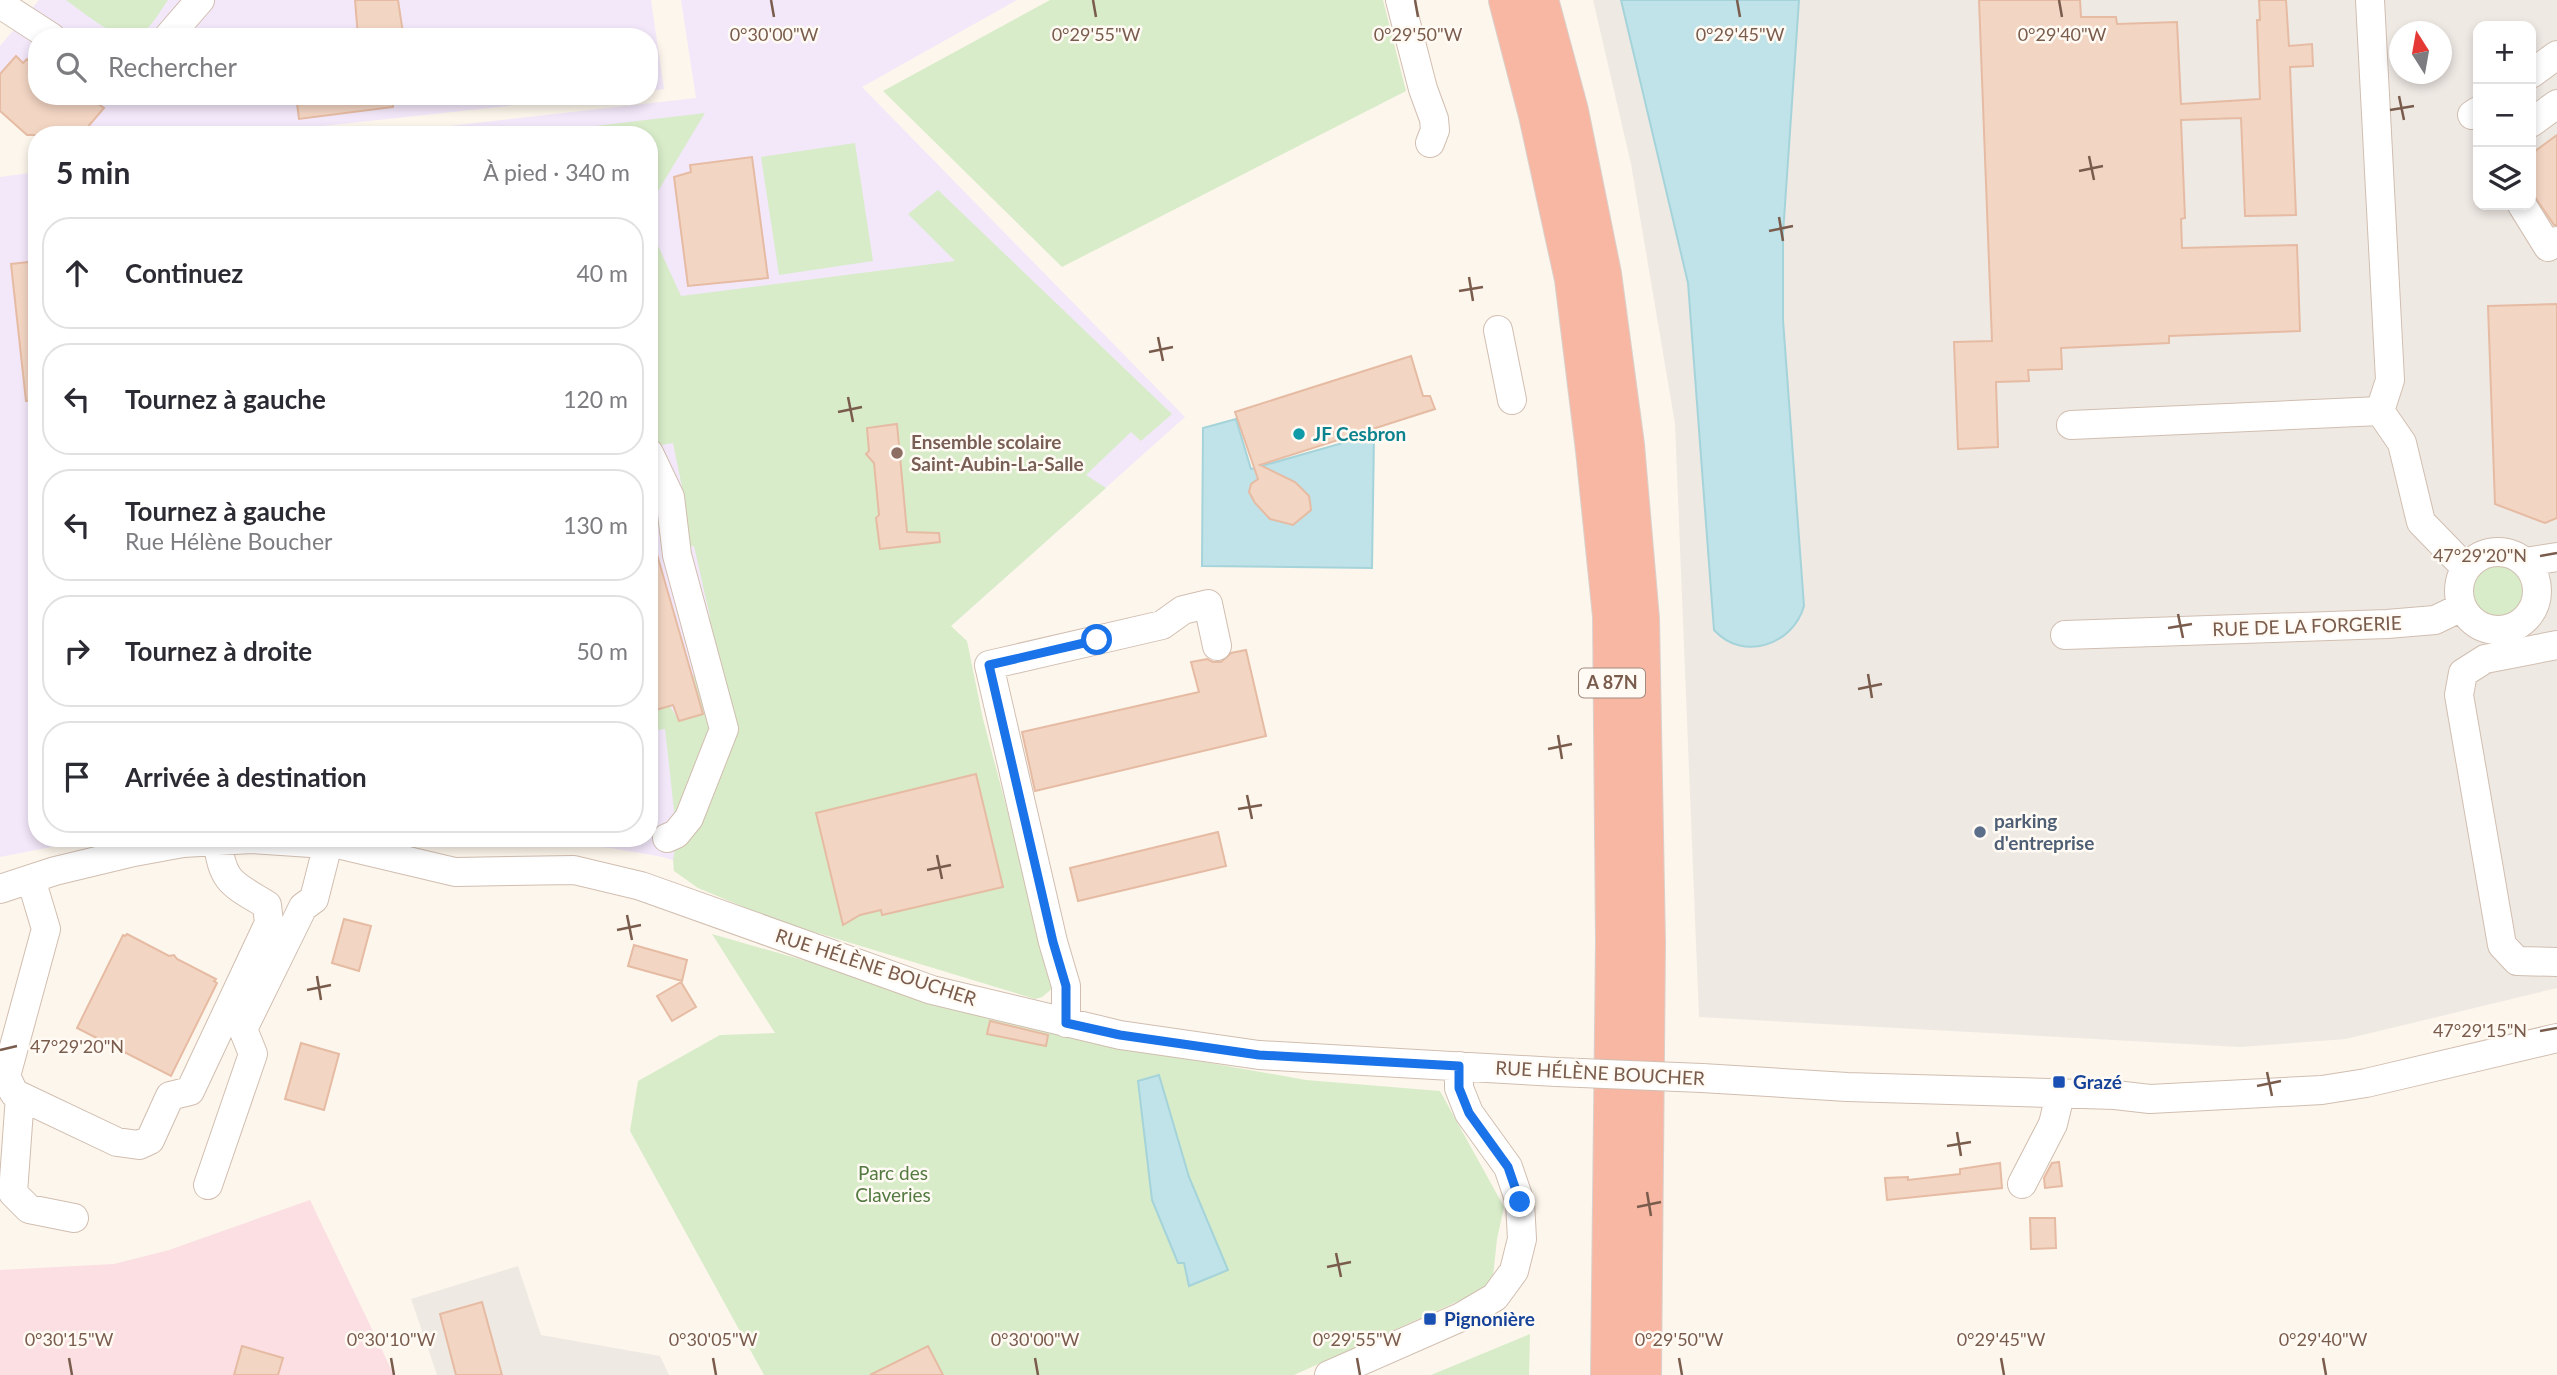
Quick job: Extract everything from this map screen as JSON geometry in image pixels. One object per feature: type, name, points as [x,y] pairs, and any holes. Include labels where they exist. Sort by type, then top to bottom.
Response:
[{"type":"highway","name":"A 87N","points":[[1508,0],[1538,115],[1574,279],[1612,617],[1615,942],[1611,1375]]},
{"type":"highway","name":"A 87N","points":[[1539,0],[1569,111],[1602,274],[1625,445],[1640,619],[1646,943],[1642,1375]]},
{"type":"street","points":[[176,28],[200,0]]},
{"type":"street","points":[[1400,0],[1423,89],[1434,119],[1435,130],[1430,143]]},
{"type":"street","points":[[2370,0],[2390,380],[2380,411]]},
{"type":"street","points":[[0,4],[37,28]]},
{"type":"street","points":[[2536,70],[2557,55]]},
{"type":"street","points":[[2536,119],[2557,104]]},
{"type":"street","points":[[2525,210],[2548,247],[2557,241]]},
{"type":"street","points":[[1498,330],[1512,400]]},
{"type":"street","points":[[2071,425],[2380,411]]},
{"type":"street","points":[[2380,411],[2402,443],[2421,522],[2458,560],[2469,563]]},
{"type":"street","points":[[658,472],[670,497],[677,555],[724,729],[689,818],[676,834],[667,838]]},
{"type":"street","points":[[2497,551],[2512,554],[2525,562],[2548,589],[2533,611],[2519,624],[2503,631],[2483,628],[2467,616],[2458,597],[2458,585],[2469,563],[2482,554],[2497,551]]},
{"type":"street","points":[[2525,562],[2557,557]]},
{"type":"street","points":[[1066,1023],[1066,986],[1053,942],[989,665],[1162,625],[1183,610],[1208,604],[1217,646]]},
{"type":"street","name":"RUE DE LA FORGERIE","points":[[2065,635],[2387,624],[2435,620],[2462,607]]},
{"type":"street","points":[[2492,658],[2496,630]]},
{"type":"street","points":[[2557,645],[2485,659],[2463,673],[2459,695],[2502,945],[2517,961],[2557,962]]},
{"type":"street","name":"RUE HÉLÈNE BOUCHER","points":[[0,889],[31,878],[161,847]]},
{"type":"street","points":[[31,878],[46,929],[6,1076],[14,1093],[117,1142],[139,1145],[150,1140],[170,1096],[190,1091],[269,923],[267,905],[228,880],[220,867],[218,847]]},
{"type":"street","points":[[208,1185],[253,1054],[243,1029],[303,907],[314,900],[335,847]]},
{"type":"street","name":"RUE HÉLÈNE BOUCHER","points":[[353,847],[455,872],[574,870],[641,886],[932,990],[1120,1035],[1259,1055],[1557,1072],[2060,1095],[2115,1095],[2150,1099],[2322,1090],[2366,1083],[2557,1038]]},
{"type":"street","points":[[1329,1375],[1381,1365],[1496,1297],[1514,1270],[1522,1239],[1520,1202],[1508,1167],[1469,1113],[1459,1088],[1459,1066]]},
{"type":"street","points":[[2022,1184],[2053,1124],[2060,1095]]},
{"type":"street","points":[[20,1096],[13,1193],[29,1209],[74,1218]]},
{"type":"shaded area","points":[[39,0],[651,0],[655,28],[28,28],[28,97],[0,77],[0,46]]},
{"type":"shaded area","name":"Ensemble scolaire Saint-Aubin-La-Salle","points":[[681,0],[1017,0],[862,87],[1185,417],[951,626],[707,871],[663,857],[599,847],[658,847],[658,126],[449,126],[634,105],[658,105],[658,102],[696,98]]},
{"type":"shaded area","points":[[1593,0],[2557,0],[2557,988],[2346,1039],[2240,1047],[1699,1017],[1675,424],[1631,164]]},
{"type":"shaded area","points":[[658,48],[664,89],[658,90]]},
{"type":"shaded area","points":[[39,105],[516,105],[322,126],[68,126]]},
{"type":"shaded area","points":[[28,173],[28,847],[52,847],[0,857],[0,177]]},
{"type":"shaded area","points":[[310,1200],[394,1375],[0,1375],[0,1270],[114,1264],[169,1250]]},
{"type":"shaded area","points":[[518,1266],[541,1335],[660,1356],[669,1375],[437,1375],[411,1299]]},
{"type":"green space","points":[[66,0],[168,0],[147,28],[106,28]]},
{"type":"green space","points":[[1050,0],[1383,0],[1406,91],[1062,267],[883,91]]},
{"type":"green space","points":[[705,113],[658,191],[658,126],[595,126]]},
{"type":"green space","points":[[855,143],[873,261],[779,275],[761,157]]},
{"type":"green space","points":[[938,190],[1172,414],[1141,441],[1131,432],[1086,475],[1106,488],[951,626],[967,641],[983,719],[1050,971],[1053,988],[1035,999],[775,920],[698,888],[674,871],[676,842],[732,730],[702,620],[710,617],[694,546],[684,547],[679,501],[684,497],[673,443],[658,446],[658,246],[681,296],[955,261],[908,214]]},
{"type":"green space","points":[[2498,562],[2517,570],[2525,589],[2517,608],[2498,616],[2479,608],[2471,589],[2479,570]]},
{"type":"green space","points":[[702,673],[716,718],[675,819],[665,729],[658,730],[658,709],[670,706],[679,721],[703,713],[692,676]]},
{"type":"green space","name":"Parc des Claveries","points":[[712,934],[1086,1041],[1306,1080],[1440,1091],[1504,1207],[1497,1239],[1492,1286],[1294,1375],[764,1375],[630,1131],[638,1081],[720,1035],[775,1033]]},
{"type":"green space","points":[[1530,1334],[1529,1375],[1431,1375]]},
{"type":"water","points":[[1621,0],[1799,0],[1783,234],[1783,320],[1804,606],[1789,631],[1766,645],[1739,645],[1726,640],[1714,630],[1688,283]]},
{"type":"water","points":[[1236,419],[1251,469],[1374,434],[1372,568],[1202,566],[1203,428]]},
{"type":"water","points":[[1159,1075],[1189,1177],[1228,1270],[1189,1286],[1184,1263],[1178,1263],[1152,1200],[1138,1081]]},
{"type":"building","points":[[355,0],[398,0],[402,28],[357,28]]},
{"type":"building","points":[[1979,0],[2080,0],[2081,17],[2116,17],[2117,24],[2177,22],[2181,104],[2260,99],[2257,20],[2260,20],[2259,0],[2286,0],[2289,46],[2312,44],[2313,66],[2290,67],[2296,215],[2245,216],[2241,118],[2181,120],[2185,218],[2181,219],[2182,248],[2297,245],[2300,331],[2169,336],[2169,343],[2061,348],[2062,369],[2028,370],[2029,381],[1996,382],[1998,447],[1958,449],[1954,342],[1992,341]]},
{"type":"building","points":[[16,56],[23,63],[27,59],[28,105],[100,105],[104,108],[89,126],[28,126],[27,135],[0,111],[0,74]]},
{"type":"building","points":[[297,105],[393,105],[393,107],[299,119]]},
{"type":"building","points":[[2557,135],[2557,225],[2554,225],[2536,198],[2536,150]]},
{"type":"building","points":[[752,157],[768,278],[688,286],[674,177],[691,172],[690,165]]},
{"type":"building","points":[[28,262],[28,401],[26,401],[11,264]]},
{"type":"building","points":[[2557,304],[2557,518],[2545,523],[2495,504],[2488,306]]},
{"type":"building","name":"JF Cesbron","points":[[1411,356],[1423,396],[1430,396],[1435,409],[1260,465],[1295,482],[1309,496],[1311,510],[1293,525],[1270,519],[1249,492],[1251,484],[1258,479],[1235,412]]},
{"type":"building","points":[[897,424],[907,532],[939,533],[940,542],[880,549],[874,463],[866,454],[869,451],[867,428]]},
{"type":"building","points":[[658,558],[703,714],[679,721],[673,705],[658,709]]},
{"type":"building","points":[[1246,650],[1266,736],[1035,791],[1022,732],[1199,692],[1191,662],[1207,659],[1221,662],[1231,653]]},
{"type":"building","points":[[976,774],[1003,887],[882,915],[881,910],[860,915],[843,925],[816,813]]},
{"type":"building","points":[[1218,832],[1226,866],[1078,901],[1070,868]]},
{"type":"building","points":[[344,919],[371,926],[359,971],[332,963]]},
{"type":"building","points":[[127,934],[169,956],[174,955],[216,979],[214,981],[217,983],[171,1076],[77,1028],[123,935]]},
{"type":"building","points":[[634,945],[687,960],[682,981],[628,966]]},
{"type":"building","points":[[681,982],[696,1007],[672,1021],[657,996]]},
{"type":"building","points":[[990,1021],[1048,1035],[1046,1046],[987,1034]]},
{"type":"building","points":[[301,1043],[339,1054],[324,1110],[285,1099]]},
{"type":"building","points":[[2059,1162],[2062,1186],[2045,1188],[2044,1178],[2052,1163]]},
{"type":"building","points":[[2000,1163],[2002,1188],[1887,1200],[1885,1178],[1908,1177],[1908,1180],[1960,1174],[1960,1169]]},
{"type":"building","points":[[2030,1218],[2055,1218],[2056,1248],[2031,1249]]},
{"type":"building","points":[[482,1302],[502,1375],[456,1375],[440,1314]]},
{"type":"building","points":[[242,1346],[283,1358],[278,1375],[234,1375]]},
{"type":"building","points":[[928,1346],[943,1375],[870,1375]]},
{"type":"place","name":"JF Cesbron","points":[[1299,434]]},
{"type":"place","name":"Ensemble scolaire Saint-Aubin-La-Salle","points":[[897,453]]},
{"type":"place","name":"parking d'entreprise","points":[[1980,832]]},
{"type":"place","name":"Grazé","points":[[2059,1082]]},
{"type":"place","name":"Pignonière","points":[[1430,1319]]},
{"type":"route","points":[[1097,640],[989,665],[1053,942],[1066,986],[1066,1023],[1120,1035],[1259,1055],[1459,1066],[1459,1088],[1469,1113],[1508,1167],[1520,1202]]}]
